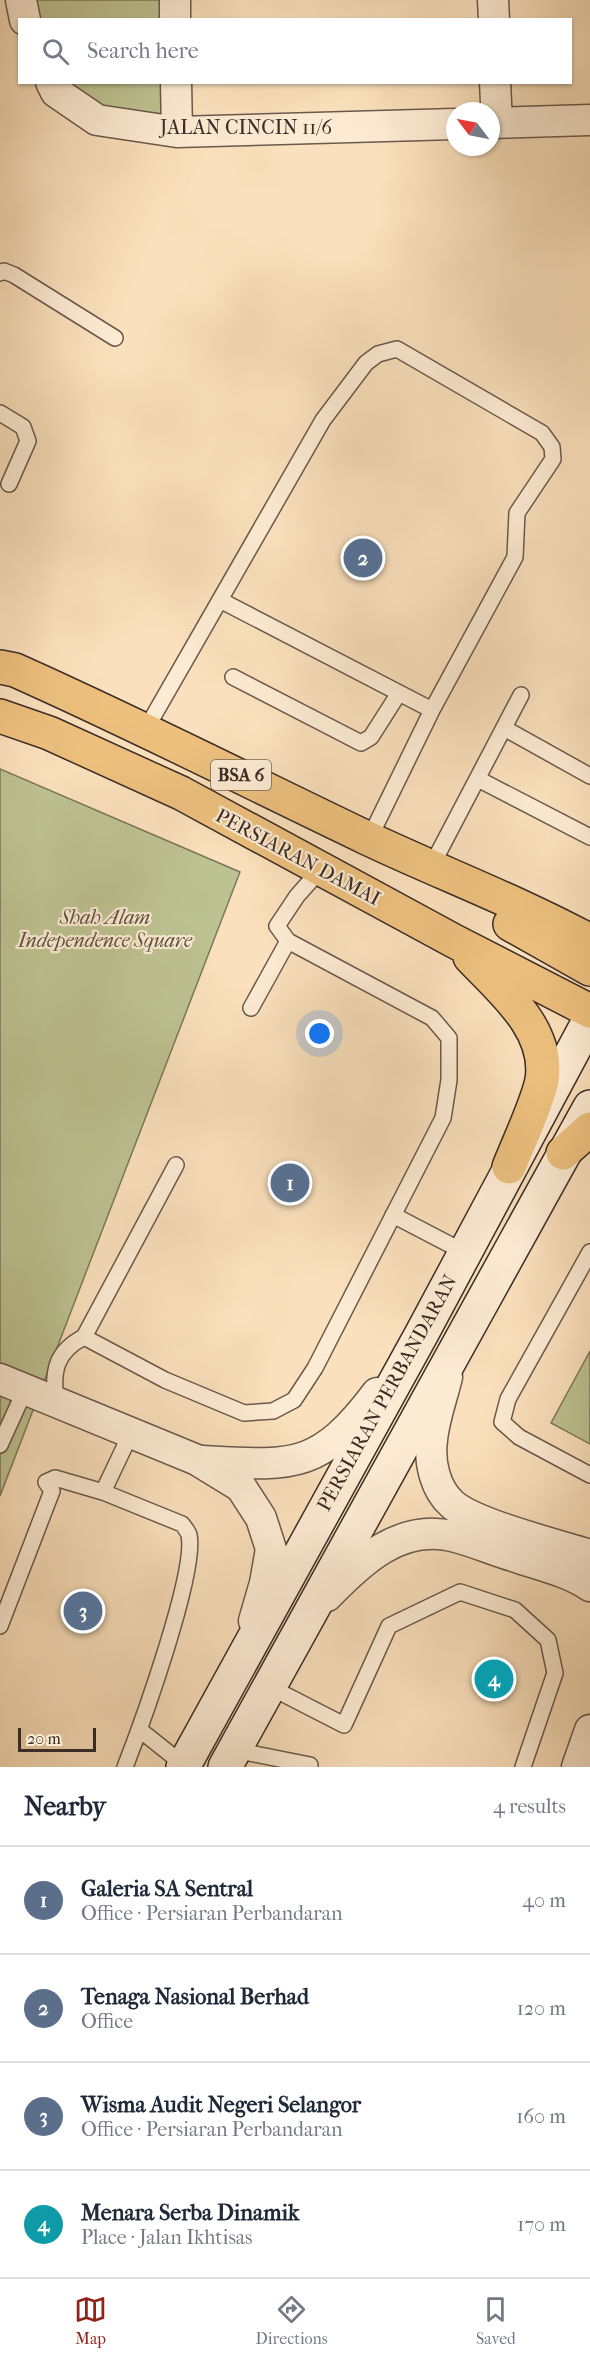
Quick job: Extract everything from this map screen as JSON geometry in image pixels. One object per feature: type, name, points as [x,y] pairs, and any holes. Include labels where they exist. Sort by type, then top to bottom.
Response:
[{"type":"main road","name":"BSA 6","points":[[0,667],[15,670],[146,729],[369,839],[432,865],[590,941]]},
{"type":"main road","name":"PERSIARAN DAMAI","points":[[0,716],[49,733],[181,793],[454,941],[590,1011]]},
{"type":"main road","points":[[479,889],[508,924],[590,969]]},
{"type":"main road","points":[[454,941],[519,1009],[536,1036],[541,1054],[542,1080],[509,1167]]},
{"type":"main road","name":"PERSIARAN PERBANDARAN","points":[[183,1766],[421,1335],[590,1019]]},
{"type":"main road","name":"PERSIARAN PERBANDARAN","points":[[230,1758],[590,1107]]},
{"type":"main road","points":[[563,1153],[590,1129]]},
{"type":"street","points":[[21,0],[25,18]]},
{"type":"street","points":[[175,0],[175,18]]},
{"type":"street","points":[[493,0],[494,18]]},
{"type":"street","name":"JALAN CINCIN 11/6","points":[[52,84],[56,92],[98,120],[177,132],[446,124]]},
{"type":"street","points":[[176,84],[177,132]]},
{"type":"street","points":[[495,84],[495,102]]},
{"type":"street","points":[[500,123],[590,120]]},
{"type":"street","points":[[197,1460],[258,1464],[308,1458],[354,1424],[421,1335]]},
{"type":"street","points":[[454,1351],[432,1441],[434,1474],[444,1495],[452,1504],[471,1516],[590,1555]]},
{"type":"street","points":[[13,1384],[197,1460],[241,1487],[261,1518],[271,1549],[265,1584],[242,1656]]},
{"type":"street","points":[[309,1615],[359,1563],[389,1544],[428,1533],[452,1536],[540,1565],[590,1586]]},
{"type":"street","points":[[578,1767],[590,1730]]},
{"type":"lane","points":[[0,273],[4,271],[14,275],[115,338]]},
{"type":"lane","points":[[146,729],[323,420],[366,363],[378,354],[397,349],[542,433],[552,447],[553,459],[517,513],[515,557],[432,710],[369,839]]},
{"type":"lane","points":[[0,413],[23,427],[28,441],[9,484]]},
{"type":"lane","points":[[220,600],[432,710]]},
{"type":"lane","points":[[233,676],[361,743],[371,737],[399,693]]},
{"type":"lane","points":[[432,865],[521,695]]},
{"type":"lane","points":[[504,728],[590,776]]},
{"type":"lane","points":[[478,779],[590,837]]},
{"type":"lane","points":[[84,1337],[173,1384],[244,1413],[273,1411],[294,1400],[315,1368],[443,1118],[449,1080],[448,1038],[432,1018],[288,941],[277,926],[297,896],[321,869]]},
{"type":"lane","points":[[251,1008],[288,941]]},
{"type":"lane","points":[[57,1403],[53,1379],[58,1363],[69,1345],[84,1337],[176,1165]]},
{"type":"lane","points":[[393,1215],[464,1252]]},
{"type":"lane","points":[[590,1252],[508,1399],[502,1422],[519,1437],[590,1475]]},
{"type":"lane","points":[[0,1445],[13,1384]]},
{"type":"lane","points":[[103,1492],[131,1433]]},
{"type":"lane","points":[[0,1626],[52,1491],[45,1482],[55,1478],[103,1492],[182,1524],[189,1534],[187,1574],[140,1730],[125,1767]]},
{"type":"lane","points":[[268,1686],[344,1725],[389,1626],[460,1592],[515,1610],[548,1640],[555,1673],[524,1767]]},
{"type":"lane","points":[[140,1730],[183,1766]]},
{"type":"lane","points":[[230,1758],[312,1766]]},
{"type":"green space","points":[[28,0],[168,0],[168,18],[32,18]]},
{"type":"green space","points":[[60,84],[169,84],[169,124],[101,112]]},
{"type":"green space","name":"Shah Alam Independence Square","points":[[0,769],[240,872],[0,1496]]},
{"type":"green space","points":[[590,1351],[590,1444],[551,1423]]},
{"type":"place","name":"Tenaga Nasional Berhad","points":[[363,558]]},
{"type":"place","name":"Galeria SA Sentral","points":[[290,1183]]},
{"type":"place","name":"Wisma Audit Negeri Selangor","points":[[83,1611]]},
{"type":"place","name":"Menara Serba Dinamik","points":[[494,1679]]}]
